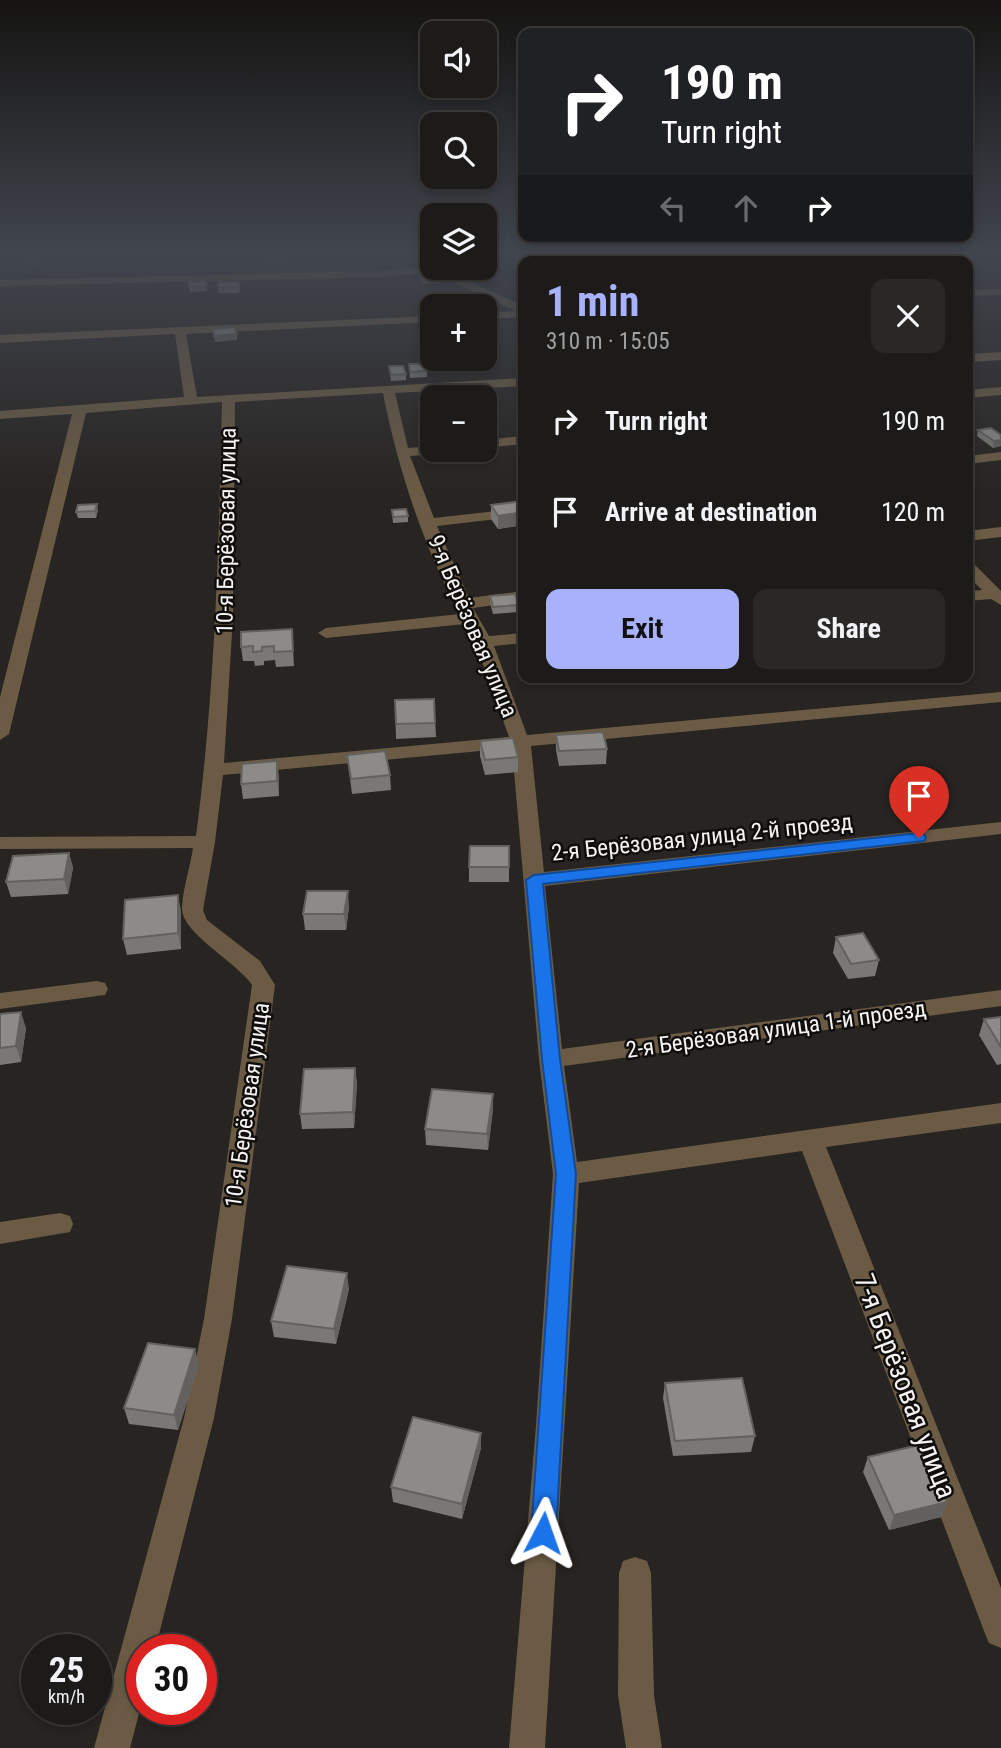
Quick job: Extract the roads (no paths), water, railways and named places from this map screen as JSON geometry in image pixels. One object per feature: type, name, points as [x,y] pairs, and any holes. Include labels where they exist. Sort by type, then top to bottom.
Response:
[{"type":"street","points":[[0,339],[122,334]]},
{"type":"street","points":[[180,334],[191,400]]},
{"type":"street","points":[[973,358],[1001,356]]},
{"type":"street","points":[[0,415],[191,400],[518,382]]},
{"type":"street","name":"9-я Берёзовая улица","points":[[388,389],[402,453],[428,523],[467,611],[484,642],[521,744],[551,1059],[566,1174],[551,1426],[527,1748]]},
{"type":"street","points":[[973,394],[1001,391]]},
{"type":"street","name":"10-я Берёзовая улица","points":[[112,1748],[200,1418],[218,1319],[264,985],[252,967],[197,924],[192,910],[205,842],[214,771],[225,617],[229,398]]},
{"type":"street","points":[[0,734],[80,410]]},
{"type":"street","points":[[497,443],[518,441]]},
{"type":"street","points":[[402,453],[420,451]]},
{"type":"street","points":[[973,459],[1001,456]]},
{"type":"street","points":[[428,523],[518,513]]},
{"type":"street","points":[[973,535],[1001,532]]},
{"type":"street","points":[[973,572],[998,597]]},
{"type":"street","points":[[973,596],[998,597]]},
{"type":"street","points":[[326,633],[467,611],[518,597]]},
{"type":"street","points":[[484,642],[518,639]]},
{"type":"street","points":[[214,771],[379,753],[521,744],[1001,697]]},
{"type":"street","name":"2-я Берёзовая улица 2-й проезд","points":[[534,880],[1001,828]]},
{"type":"street","points":[[0,843],[205,842]]},
{"type":"street","points":[[0,1001],[97,989]]},
{"type":"street","name":"2-я Берёзовая улица 1-й проезд","points":[[551,1059],[1001,999]]},
{"type":"street","points":[[566,1174],[811,1142],[1001,1113]]},
{"type":"street","name":"7-я Берёзовая улица","points":[[811,1142],[1001,1631]]},
{"type":"street","points":[[0,1233],[60,1224]]},
{"type":"street","points":[[635,1573],[636,1695],[643,1748]]}]
